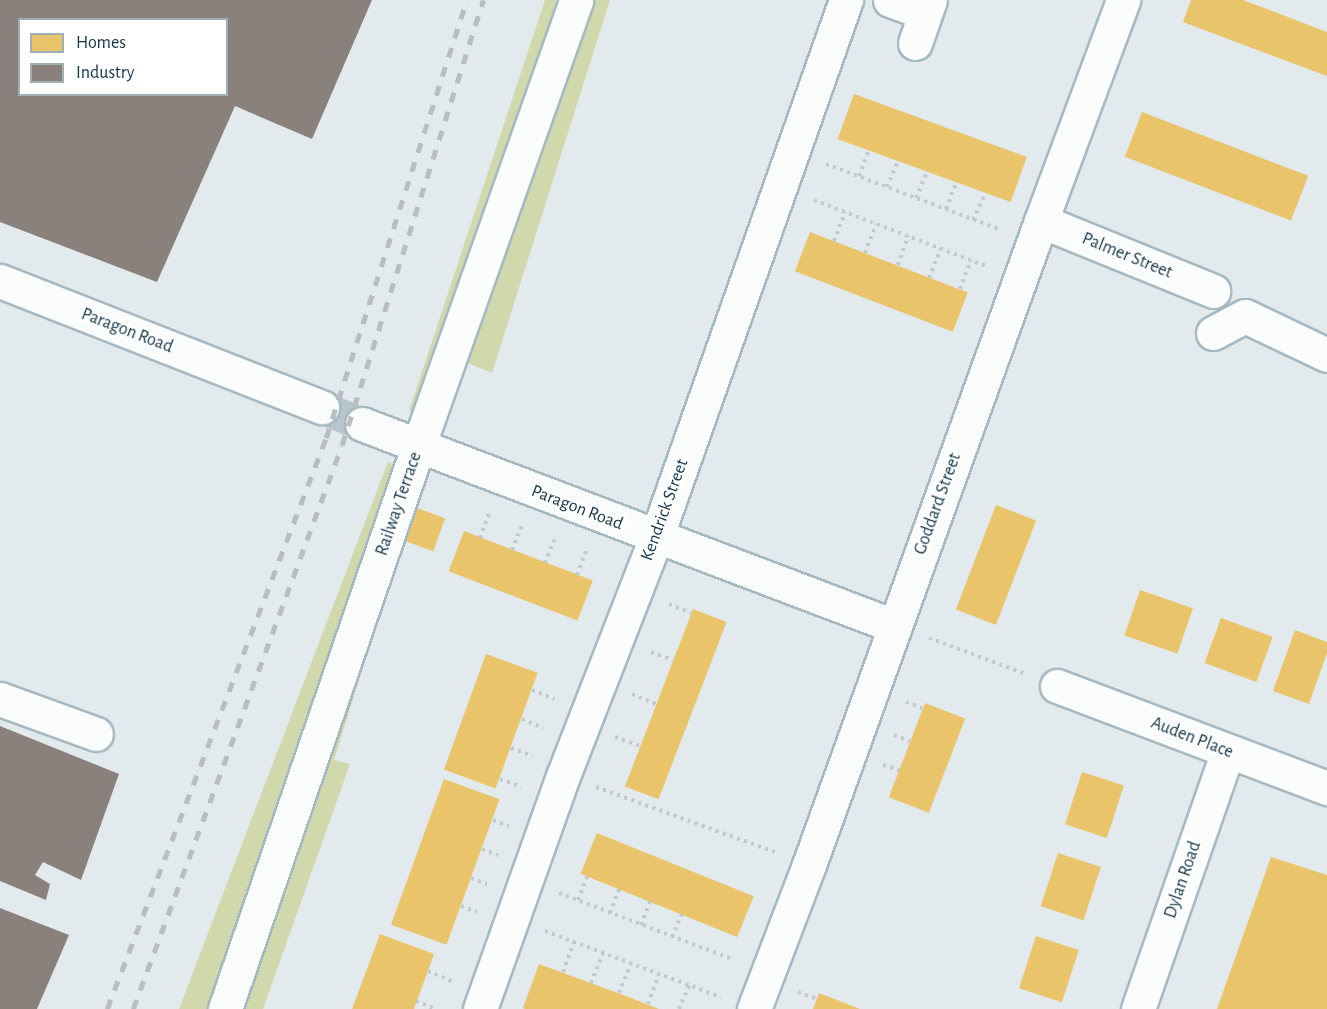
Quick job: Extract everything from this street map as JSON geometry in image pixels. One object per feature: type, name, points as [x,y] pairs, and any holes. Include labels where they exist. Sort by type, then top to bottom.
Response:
[{"type":"street","name":"Railway Terrace","points":[[225,1009],[418,447],[576,0]]},
{"type":"street","points":[[890,0],[923,19]]},
{"type":"street","name":"Goddard Street","points":[[754,1009],[778,980],[810,865],[894,626],[1123,0]]},
{"type":"street","name":"Kendrick Street","points":[[480,1009],[563,776],[656,538],[793,150],[836,3]]},
{"type":"street","name":"Palmer Street","points":[[1041,221],[1213,291]]},
{"type":"street","name":"Paragon Road","points":[[0,281],[322,407]]},
{"type":"street","points":[[1213,333],[1245,315],[1327,355]]},
{"type":"street","name":"Paragon Road","points":[[362,424],[656,538],[894,626]]},
{"type":"street","name":"Auden Place","points":[[1058,686],[1327,788]]},
{"type":"street","points":[[0,699],[96,734]]},
{"type":"street","name":"Dylan Road","points":[[1138,1009],[1228,751]]},
{"type":"path","points":[[793,150],[1009,233]]},
{"type":"path","points":[[859,176],[869,150]]},
{"type":"path","points":[[888,187],[898,161]]},
{"type":"path","points":[[916,198],[927,172]]},
{"type":"path","points":[[946,209],[957,183]]},
{"type":"path","points":[[780,187],[995,269]]},
{"type":"path","points":[[973,220],[985,194]]},
{"type":"path","points":[[834,241],[845,212]]},
{"type":"path","points":[[865,253],[876,224]]},
{"type":"path","points":[[898,266],[908,236]]},
{"type":"path","points":[[928,278],[940,248]]},
{"type":"path","points":[[960,290],[971,260]]},
{"type":"path","points":[[480,538],[492,503]]},
{"type":"path","points":[[512,550],[526,516]]},
{"type":"path","points":[[545,563],[559,529]]},
{"type":"path","points":[[577,575],[590,541]]},
{"type":"path","points":[[664,602],[691,613]]},
{"type":"path","points":[[894,626],[1058,686]]},
{"type":"path","points":[[646,650],[673,660]]},
{"type":"path","points":[[626,704],[634,682]]},
{"type":"path","points":[[532,690],[559,701]]},
{"type":"path","points":[[630,693],[656,704]]},
{"type":"path","points":[[522,719],[549,730]]},
{"type":"path","points":[[609,746],[617,726]]},
{"type":"path","points":[[613,736],[640,746]]},
{"type":"path","points":[[590,797],[598,777]]},
{"type":"path","points":[[594,787],[810,865]]},
{"type":"path","points":[[578,900],[587,877]]},
{"type":"path","points":[[526,880],[778,980],[817,999]]},
{"type":"path","points":[[610,913],[619,889]]},
{"type":"path","points":[[641,925],[650,901]]},
{"type":"path","points":[[672,937],[682,914]]},
{"type":"path","points":[[512,918],[689,985],[680,1009]]},
{"type":"path","points":[[562,972],[574,942]]},
{"type":"path","points":[[591,983],[603,952]]},
{"type":"path","points":[[620,993],[631,963]]},
{"type":"path","points":[[428,971],[454,982]]},
{"type":"path","points":[[648,1004],[659,974]]},
{"type":"path","points":[[416,1001],[436,1009]]},
{"type":"green space","points":[[545,0],[610,0],[492,373],[463,361],[441,421],[409,411]]},
{"type":"green space","points":[[388,462],[423,476],[334,760],[350,764],[263,1009],[179,1009]]},
{"type":"building: Homes","points":[[1191,0],[1243,0],[1327,32],[1327,76],[1183,22]]},
{"type":"building: Homes","points":[[854,94],[1027,157],[1010,202],[838,139]]},
{"type":"building: Homes","points":[[1142,112],[1308,176],[1291,221],[1125,157]]},
{"type":"building: Homes","points":[[810,232],[968,293],[953,332],[795,271]]},
{"type":"building: Homes","points":[[996,505],[1036,520],[996,625],[956,610]]},
{"type":"building: Homes","points":[[417,508],[445,518],[433,551],[405,541]]},
{"type":"building: Homes","points":[[464,531],[593,580],[577,621],[449,571]]},
{"type":"building: Homes","points":[[1140,590],[1193,608],[1177,654],[1124,635]]},
{"type":"building: Homes","points":[[693,609],[727,622],[659,799],[625,786]]},
{"type":"building: Homes","points":[[1221,618],[1273,637],[1256,682],[1205,663]]},
{"type":"building: Homes","points":[[1295,630],[1327,642],[1327,653],[1309,704],[1273,691]]},
{"type":"building: Homes","points":[[486,654],[538,673],[496,788],[444,770]]},
{"type":"building: Homes","points":[[925,703],[965,718],[929,813],[889,797]]},
{"type":"building: Homes","points":[[1082,772],[1124,786],[1107,838],[1065,824]]},
{"type":"building: Homes","points":[[444,779],[499,799],[446,945],[391,925]]},
{"type":"building: Homes","points":[[597,833],[754,896],[737,937],[581,874]]},
{"type":"building: Homes","points":[[1058,853],[1101,867],[1083,920],[1041,906]]},
{"type":"building: Homes","points":[[1271,857],[1327,875],[1327,1009],[1217,1009]]},
{"type":"building: Homes","points":[[380,934],[434,954],[414,1009],[352,1009]]},
{"type":"building: Homes","points":[[1036,936],[1079,950],[1062,1002],[1019,988]]},
{"type":"building: Homes","points":[[539,964],[659,1009],[525,1009],[523,1008]]},
{"type":"building: Homes","points":[[819,993],[860,1009],[813,1009]]},
{"type":"building: Industry","points":[[0,0],[372,0],[312,139],[235,106],[157,282],[0,222]]},
{"type":"building: Industry","points":[[0,726],[119,774],[81,880],[43,862],[35,875],[50,884],[46,900],[0,881]]},
{"type":"building: Industry","points":[[0,908],[69,935],[37,1009],[0,1009]]},
{"type":"tunnel","points":[[322,407],[362,424]]},
{"type":"railway","points":[[107,1009],[326,438],[467,0]]},
{"type":"railway","points":[[133,1009],[342,445],[483,0]]}]
